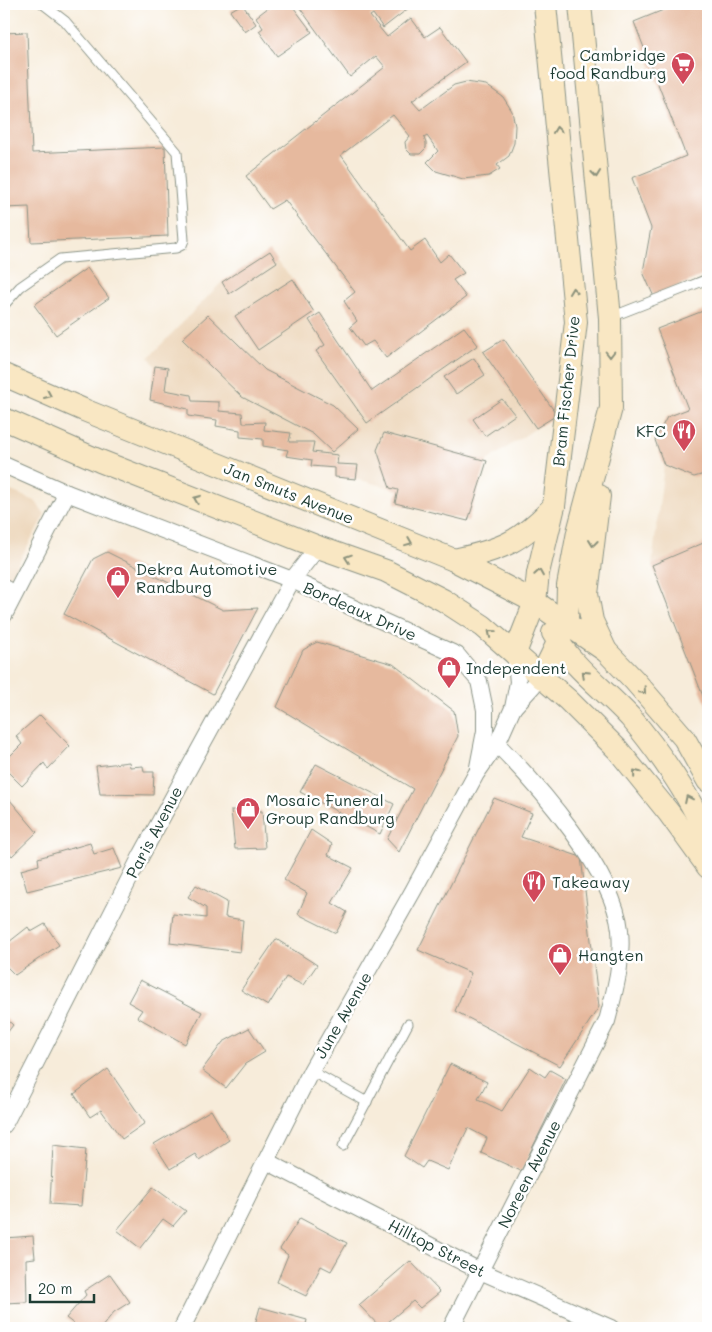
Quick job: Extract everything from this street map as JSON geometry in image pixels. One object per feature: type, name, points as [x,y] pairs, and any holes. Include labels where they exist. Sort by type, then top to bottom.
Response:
[{"type":"main road","name":"Bram Fischer Drive","points":[[515,653],[535,602],[538,573],[554,506],[576,322],[545,4]]},
{"type":"main road","points":[[580,4],[610,318],[611,408],[587,594],[592,621],[606,652],[684,738],[708,781]]},
{"type":"main road","points":[[4,362],[10,378]]},
{"type":"main road","name":"Jan Smuts Avenue","points":[[10,378],[84,410],[454,560],[535,602],[563,634]]},
{"type":"main road","points":[[611,408],[578,532],[568,586],[563,634],[567,656],[630,718],[684,792],[708,843]]},
{"type":"main road","points":[[4,419],[100,461],[318,547],[386,570],[443,600],[483,626],[515,653],[618,750],[669,813],[708,867]]},
{"type":"main road","points":[[454,560],[488,553],[507,545],[535,526],[554,506]]},
{"type":"main road","points":[[563,634],[606,652]]},
{"type":"main road","points":[[541,677],[563,634]]},
{"type":"street","name":"Bordeaux Drive","points":[[4,465],[66,493],[292,580],[457,655],[478,681],[485,710],[485,731],[476,774]]},
{"type":"street","points":[[4,615],[10,587],[66,493]]},
{"type":"street","name":"Paris Avenue","points":[[4,1125],[142,854],[292,580],[318,547]]},
{"type":"street","name":"June Avenue","points":[[182,1328],[311,1071],[413,891],[476,774],[497,744],[513,708],[518,682],[515,653]]},
{"type":"street","name":"June Avenue","points":[[513,708],[541,677]]},
{"type":"street","name":"Noreen Avenue","points":[[451,1328],[607,1021],[621,970],[620,929],[608,892],[574,835],[534,781],[497,744]]},
{"type":"street","name":"Hilltop Street","points":[[266,1161],[480,1271],[611,1328]]},
{"type":"lane","points":[[4,305],[7,295],[60,259],[176,248],[182,246],[184,240],[177,152],[65,21],[43,4]]},
{"type":"lane","points":[[610,318],[708,279]]},
{"type":"lane","points":[[343,1146],[408,1024]]},
{"type":"lane","points":[[311,1071],[367,1102]]},
{"type":"shaded area","points":[[277,262],[293,279],[235,317],[258,350],[306,317],[325,345],[316,351],[367,423],[478,345],[536,428],[487,461],[384,433],[377,450],[390,488],[356,479],[358,465],[337,464],[338,455],[312,452],[289,442],[290,433],[264,430],[265,422],[243,423],[242,413],[219,411],[219,402],[192,401],[191,395],[165,390],[168,368],[155,366],[149,357],[222,282],[230,293]]},
{"type":"shaded area","points":[[664,465],[694,477],[708,473],[708,541],[652,565]]},
{"type":"shaded area","points":[[4,488],[35,501],[45,514],[4,589]]},
{"type":"building","points":[[242,4],[256,24],[245,32],[230,11]]},
{"type":"building","points":[[273,4],[291,4],[312,32],[277,56],[259,31],[263,28],[256,17]]},
{"type":"building","points":[[297,4],[362,4],[366,9],[368,7],[366,4],[414,4],[383,28],[373,14],[370,16],[387,37],[411,18],[425,37],[440,27],[466,62],[412,101],[420,110],[454,85],[466,82],[486,85],[503,97],[512,111],[515,126],[514,143],[509,156],[497,165],[500,169],[489,176],[463,179],[436,171],[427,162],[438,151],[427,136],[424,138],[426,148],[420,154],[411,154],[406,149],[405,142],[410,136],[393,115],[341,155],[410,251],[425,240],[440,262],[449,254],[464,273],[453,280],[466,297],[386,358],[373,341],[364,346],[350,327],[357,321],[344,301],[355,292],[285,200],[270,209],[246,176],[385,67],[376,56],[350,77]]},
{"type":"building","points":[[678,4],[708,4],[708,273],[654,297],[643,272],[651,228],[632,178],[686,156],[634,22]]},
{"type":"building","points":[[27,32],[32,153],[165,147],[168,236],[31,242],[29,207],[4,208],[4,33]]},
{"type":"building","points":[[270,251],[277,262],[229,294],[222,282]]},
{"type":"building","points":[[87,268],[109,298],[56,335],[34,305]]},
{"type":"building","points":[[293,279],[314,312],[258,350],[235,316]]},
{"type":"building","points":[[708,309],[708,473],[694,477],[664,465],[655,440],[667,417],[688,409],[657,329]]},
{"type":"building","points":[[320,313],[372,391],[464,327],[478,345],[367,423],[316,351],[325,345],[309,320]]},
{"type":"building","points":[[208,315],[265,370],[333,405],[358,429],[332,452],[313,434],[242,397],[182,339]]},
{"type":"building","points":[[504,339],[557,415],[536,428],[483,352]]},
{"type":"building","points":[[474,358],[485,375],[456,394],[444,377]]},
{"type":"building","points":[[155,366],[168,368],[165,390],[191,395],[192,401],[219,402],[219,411],[242,413],[243,423],[265,422],[264,430],[291,433],[289,442],[314,442],[312,452],[338,455],[337,464],[358,465],[356,479],[335,477],[335,468],[311,466],[312,460],[286,456],[288,450],[263,446],[263,439],[240,437],[240,430],[216,426],[217,420],[188,416],[188,409],[150,400]]},
{"type":"building","points":[[502,399],[515,415],[485,436],[473,419]]},
{"type":"building","points":[[384,433],[487,461],[468,521],[395,503],[398,490],[390,488],[377,450]]},
{"type":"building","points":[[708,541],[708,709],[652,565]]},
{"type":"building","points":[[107,552],[223,610],[258,608],[213,694],[64,614],[93,559]]},
{"type":"building","points":[[317,642],[393,664],[454,711],[458,736],[399,852],[387,839],[413,789],[277,707],[303,650]]},
{"type":"building","points":[[40,715],[70,746],[48,769],[44,763],[22,786],[4,768],[4,762],[22,744],[16,736]]},
{"type":"building","points":[[129,762],[130,767],[143,766],[144,772],[154,772],[153,795],[100,794],[96,766]]},
{"type":"building","points":[[316,764],[394,804],[380,834],[300,792]]},
{"type":"building","points":[[4,793],[37,832],[12,856],[4,847]]},
{"type":"building","points":[[494,798],[532,813],[521,837],[581,857],[599,1007],[560,1066],[455,1011],[471,973],[418,950]]},
{"type":"building","name":"Mosaic Funeral Group Randburg","points":[[231,810],[262,811],[265,848],[235,849]]},
{"type":"building","points":[[311,830],[332,844],[328,855],[353,868],[332,903],[347,912],[336,933],[298,914],[307,893],[284,880]]},
{"type":"building","points":[[90,843],[94,854],[114,848],[122,868],[27,891],[21,870],[39,865],[38,858]]},
{"type":"building","points":[[196,885],[227,902],[225,917],[243,920],[240,952],[170,943],[173,914],[206,918],[206,908],[188,897]]},
{"type":"building","points":[[45,924],[59,945],[15,975],[4,964],[4,946],[28,927],[31,932]]},
{"type":"building","points":[[276,939],[317,965],[303,985],[286,977],[268,1006],[241,990]]},
{"type":"building","points":[[140,980],[202,1012],[185,1044],[137,1017],[142,1010],[128,1002]]},
{"type":"building","points":[[4,1017],[13,1025],[4,1037]]},
{"type":"building","points":[[249,1028],[265,1052],[245,1064],[226,1088],[202,1070],[223,1042]]},
{"type":"building","points":[[450,1064],[487,1082],[478,1099],[502,1111],[530,1067],[545,1077],[550,1070],[566,1079],[521,1171],[481,1153],[487,1138],[468,1128],[448,1170],[427,1161],[422,1168],[404,1156]]},
{"type":"building","points":[[108,1069],[145,1123],[122,1139],[101,1110],[90,1117],[74,1094]]},
{"type":"building","points":[[211,1110],[229,1140],[199,1160],[195,1154],[170,1169],[154,1144]]},
{"type":"building","points":[[53,1145],[86,1149],[81,1206],[50,1204]]},
{"type":"building","points":[[153,1187],[186,1211],[173,1226],[163,1219],[140,1248],[117,1230]]},
{"type":"building","points":[[300,1218],[347,1243],[331,1271],[321,1266],[306,1296],[277,1282],[288,1255],[280,1249]]},
{"type":"building","points":[[33,1236],[35,1258],[26,1259],[27,1302],[4,1303],[4,1238]]},
{"type":"building","points":[[410,1261],[440,1292],[420,1308],[413,1301],[381,1328],[359,1305]]},
{"type":"building","points":[[110,1274],[130,1302],[114,1312],[101,1328],[79,1328],[66,1318],[86,1295],[84,1291]]},
{"type":"building","points":[[260,1307],[307,1320],[305,1328],[254,1328]]},
{"type":"place","name":"Cambridge food Randburg","points":[[683,85]]},
{"type":"place","name":"KFC","points":[[684,452]]},
{"type":"place","name":"Dekra Automotive Randburg","points":[[118,599]]},
{"type":"place","name":"Independent","points":[[449,689]]},
{"type":"place","name":"Mosaic Funeral Group Randburg","points":[[248,830]]},
{"type":"place","name":"Takeaway","points":[[534,903]]},
{"type":"place","name":"Hangten","points":[[560,976]]}]
